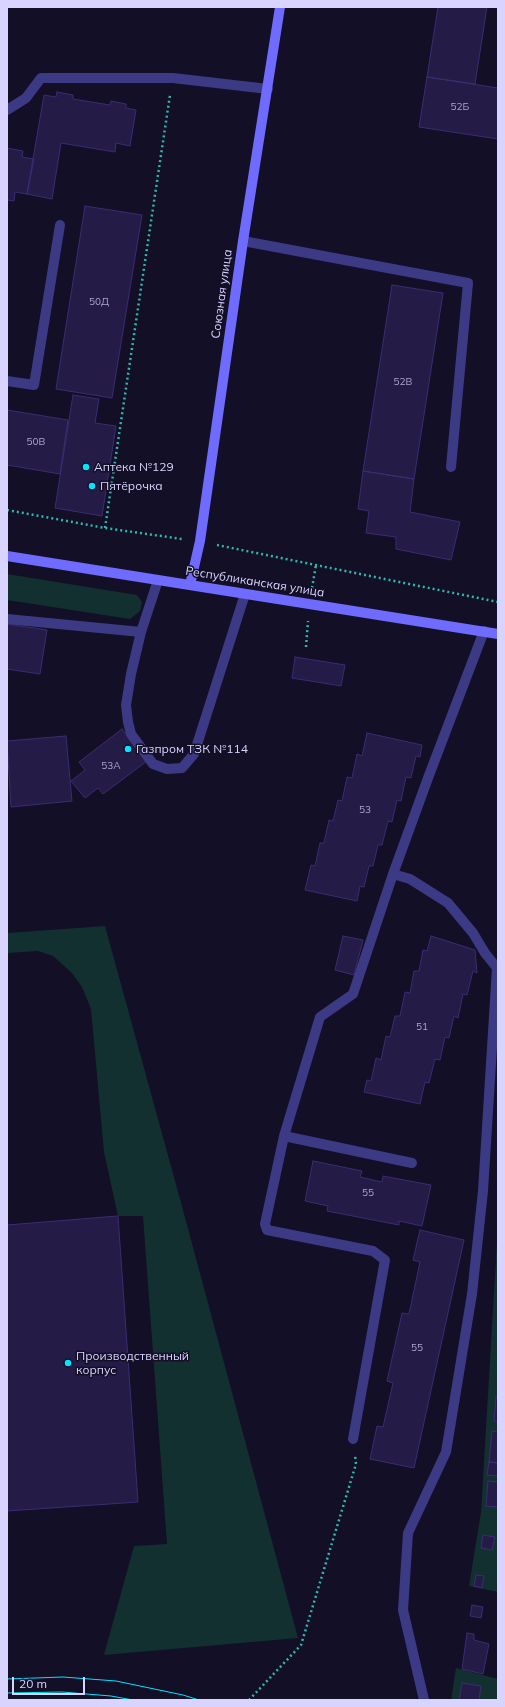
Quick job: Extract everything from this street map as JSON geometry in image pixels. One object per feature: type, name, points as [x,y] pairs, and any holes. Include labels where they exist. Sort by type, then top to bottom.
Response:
[{"type":"street","name":"Союзная улица","points":[[190,585],[200,541],[243,241],[280,7]]},
{"type":"street","name":"Республиканская улица","points":[[7,556],[498,634]]},
{"type":"lane","points":[[7,110],[26,98],[41,78],[173,78],[268,89]]},
{"type":"lane","points":[[7,381],[34,385],[60,224]]},
{"type":"lane","points":[[243,241],[468,283],[451,467]]},
{"type":"lane","points":[[158,580],[141,632],[131,674],[126,705],[131,734],[153,764],[167,769],[182,768],[194,754],[245,594]]},
{"type":"lane","points":[[7,620],[141,632]]},
{"type":"lane","points":[[353,1439],[385,1260],[373,1251],[267,1230],[265,1224],[266,1216],[284,1136],[320,1017],[354,994],[393,874],[484,631]]},
{"type":"lane","points":[[393,874],[410,879],[448,903],[473,934],[497,968],[483,1191],[472,1294],[446,1452],[408,1533],[403,1610],[424,1700]]},
{"type":"lane","points":[[284,1136],[412,1164]]},
{"type":"path","points":[[105,528],[173,78]]},
{"type":"path","points":[[7,510],[105,528],[200,541],[498,602]]},
{"type":"path","points":[[249,1700],[300,1645],[356,1464],[353,1439]]},
{"type":"green space","points":[[7,574],[137,595],[142,602],[140,611],[130,619],[7,600]]},
{"type":"green space","points":[[105,926],[298,1638],[104,1655],[134,1546],[167,1544],[143,1216],[118,1216],[104,1152],[91,1009],[82,987],[72,973],[53,956],[38,951],[7,953],[7,933]]},
{"type":"green space","points":[[498,1225],[498,1592],[469,1586],[481,1512]]},
{"type":"green space","points":[[456,1668],[498,1679],[498,1700],[451,1700]]},
{"type":"building","points":[[438,7],[487,7],[475,84],[427,77]]},
{"type":"building","points":[[427,77],[498,88],[498,139],[419,127]]},
{"type":"building","points":[[57,92],[73,95],[73,99],[110,105],[111,101],[126,104],[126,108],[136,110],[130,146],[116,143],[115,152],[61,143],[52,199],[27,194],[44,95],[56,97]]},
{"type":"building","points":[[7,148],[23,151],[22,157],[34,159],[27,194],[15,192],[14,201],[7,200]]},
{"type":"building","points":[[85,206],[142,215],[112,398],[56,389]]},
{"type":"building","points":[[392,285],[443,293],[414,479],[363,471]]},
{"type":"building","name":"Аптека №129","points":[[73,395],[99,399],[95,423],[116,426],[102,516],[55,508]]},
{"type":"building","points":[[7,410],[68,420],[60,474],[7,465]]},
{"type":"building","points":[[363,471],[414,479],[410,512],[460,522],[451,560],[396,549],[396,537],[366,533],[369,511],[358,509]]},
{"type":"building","points":[[7,624],[47,630],[40,674],[7,669]]},
{"type":"building","points":[[295,657],[345,665],[341,686],[292,678]]},
{"type":"building","points":[[122,729],[147,761],[103,794],[98,788],[85,798],[71,781],[85,770],[79,762]]},
{"type":"building","points":[[367,733],[422,745],[420,757],[416,756],[411,778],[406,777],[401,801],[397,800],[392,822],[388,821],[382,845],[378,845],[373,866],[369,866],[364,887],[360,886],[357,901],[305,890],[311,865],[315,866],[320,843],[324,843],[329,820],[333,821],[338,800],[342,801],[347,777],[352,778],[357,754],[362,756]]},
{"type":"building","points":[[66,736],[72,801],[11,807],[7,741]]},
{"type":"building","points":[[343,936],[363,940],[354,975],[335,970]]},
{"type":"building","points":[[431,936],[475,950],[477,973],[473,971],[467,995],[463,994],[458,1018],[454,1016],[449,1038],[445,1037],[440,1060],[435,1059],[429,1083],[425,1082],[420,1104],[364,1092],[367,1080],[371,1081],[376,1058],[381,1060],[386,1036],[390,1037],[395,1016],[400,1016],[405,992],[410,993],[414,971],[419,971],[423,950],[427,951]]},
{"type":"building","points":[[313,1161],[362,1171],[360,1177],[382,1182],[383,1176],[431,1185],[422,1226],[399,1221],[399,1225],[327,1211],[328,1206],[305,1201]]},
{"type":"building","name":"Производственный корпус","points":[[118,1216],[138,1502],[7,1511],[7,1225]]},
{"type":"building","points":[[420,1230],[464,1240],[414,1468],[370,1459],[377,1426],[383,1427],[393,1383],[387,1381],[402,1313],[409,1314],[420,1262],[413,1260]]},
{"type":"building","points":[[496,1397],[498,1397],[498,1421],[494,1421]]},
{"type":"building","points":[[492,1431],[498,1432],[498,1463],[489,1462]]},
{"type":"building","points":[[489,1462],[498,1463],[498,1476],[487,1475]]},
{"type":"building","points":[[488,1481],[498,1482],[498,1507],[486,1506]]},
{"type":"building","points":[[483,1535],[495,1537],[492,1550],[481,1548]]},
{"type":"building","points":[[476,1575],[484,1576],[482,1588],[474,1586]]},
{"type":"building","points":[[472,1605],[483,1607],[481,1618],[470,1616]]},
{"type":"building","points":[[467,1633],[474,1634],[474,1640],[489,1644],[483,1674],[462,1669]]},
{"type":"building","points":[[462,1683],[481,1686],[479,1700],[459,1700]]},
{"type":"tram line","points":[[7,1679],[63,1677],[116,1681],[183,1695],[199,1700]]},
{"type":"tram line","points":[[7,1693],[62,1692],[111,1696],[133,1700]]},
{"type":"place","name":"Аптека №129","points":[[86,467]]},
{"type":"place","name":"Пятёрочка","points":[[92,486]]},
{"type":"place","name":"Газпром ТЗК №114","points":[[128,749]]},
{"type":"place","name":"Производственный корпус","points":[[68,1363]]}]
